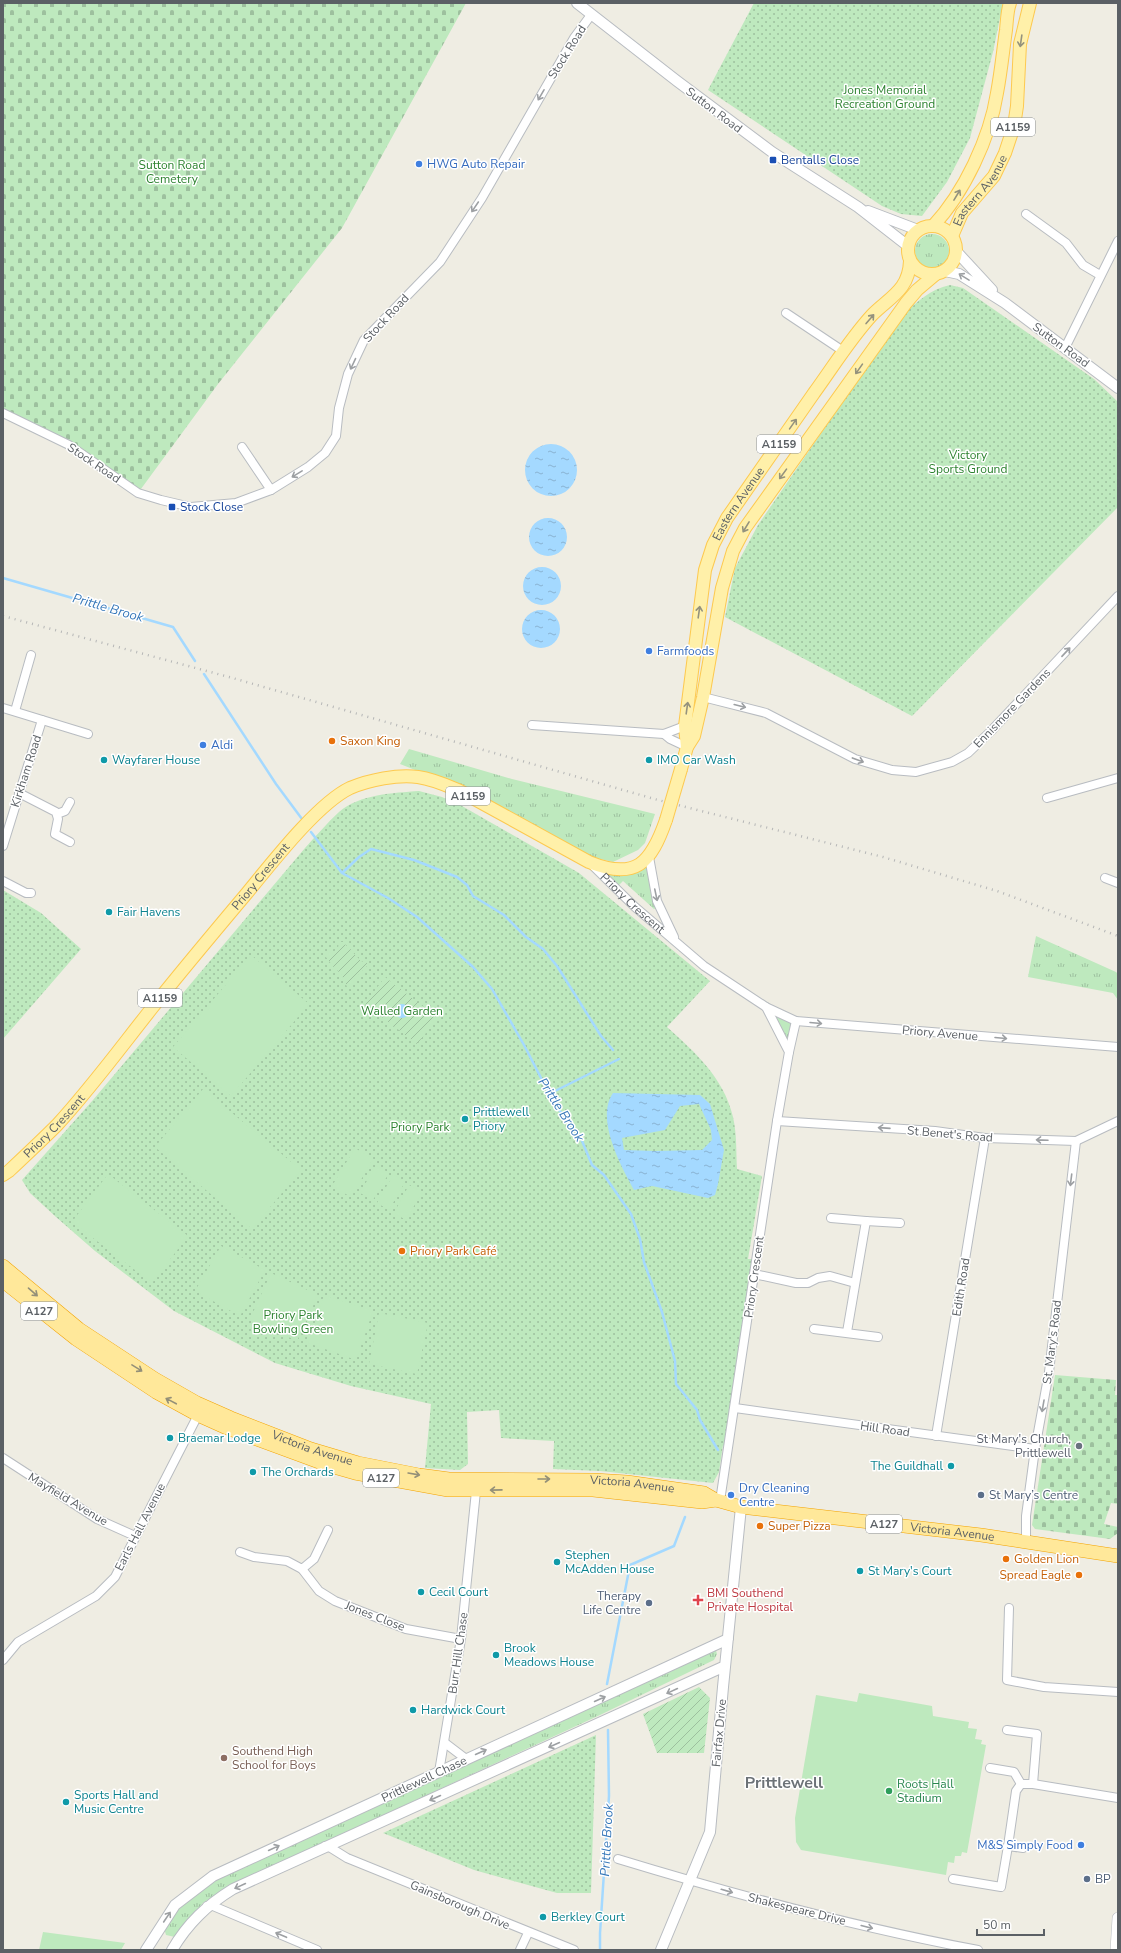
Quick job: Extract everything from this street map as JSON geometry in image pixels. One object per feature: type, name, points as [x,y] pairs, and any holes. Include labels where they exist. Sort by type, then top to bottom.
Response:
[{"type":"highway","name":"Victoria Avenue","points":[[3,1266],[79,1329],[154,1379],[197,1403],[231,1418],[312,1449],[389,1470],[456,1479],[594,1480],[627,1482],[704,1493],[718,1501],[742,1507],[1026,1542],[1118,1556]]},
{"type":"highway","name":"Victoria Avenue","points":[[3,1281],[51,1320],[104,1359],[156,1392],[198,1415],[273,1447],[355,1473],[448,1490],[593,1490],[702,1502],[718,1501]]},
{"type":"main road","name":"Eastern Avenue","points":[[666,820],[687,747],[694,736],[703,697],[722,588],[733,551],[745,528],[906,303],[917,290],[951,265],[956,251],[952,236],[943,229],[933,226],[947,211],[971,170],[989,124],[997,95],[1010,3]]},
{"type":"main road","name":"Eastern Avenue","points":[[952,236],[962,213],[994,176],[1005,153],[1015,120],[1020,44],[1030,3]]},
{"type":"main road","points":[[908,246],[910,240],[918,230],[933,226]]},
{"type":"main road","name":"Eastern Avenue","points":[[687,747],[685,726],[705,570],[713,544],[727,518],[843,351],[872,316],[895,296],[905,282],[910,272],[908,246]]},
{"type":"main road","points":[[910,261],[921,272],[940,272]]},
{"type":"main road","name":"Priory Crescent","points":[[3,1183],[6,1173],[57,1124],[107,1066],[153,1007],[269,866],[320,812],[337,796],[351,788],[379,780],[400,777],[418,777],[438,782],[460,791],[589,862],[607,869],[622,870],[634,867],[649,856],[660,839],[666,820]]},
{"type":"main road","points":[[1116,1950],[1118,1918]]},
{"type":"street","name":"Sutton Road","points":[[577,3],[772,152],[858,207],[908,246]]},
{"type":"street","name":"Stock Road","points":[[3,413],[69,445],[138,493],[190,507],[236,503],[271,490],[308,467],[326,453],[336,436],[339,408],[348,374],[364,340],[440,262],[482,198],[574,38],[591,15]]},
{"type":"street","name":"Sutton Road","points":[[858,207],[918,230]]},
{"type":"street","points":[[1026,214],[1066,243],[1083,265],[1100,275]]},
{"type":"street","points":[[1065,348],[1118,241]]},
{"type":"street","name":"Sutton Road","points":[[956,251],[1005,303]]},
{"type":"street","name":"Sutton Road","points":[[940,272],[958,274],[1005,303],[1118,388]]},
{"type":"street","points":[[786,313],[843,351]]},
{"type":"street","points":[[242,447],[271,490]]},
{"type":"street","name":"Ennismore Gardens","points":[[703,697],[766,713],[855,760],[892,770],[916,772],[952,762],[968,753],[991,731],[1118,596]]},
{"type":"street","points":[[15,711],[31,655]]},
{"type":"street","points":[[3,708],[88,734]]},
{"type":"street","name":"Kirkham Road","points":[[3,846],[42,720]]},
{"type":"street","points":[[532,724],[664,734],[685,726]]},
{"type":"street","points":[[664,734],[670,739],[687,747]]},
{"type":"street","points":[[1047,798],[1118,778]]},
{"type":"street","points":[[19,794],[54,810],[57,814],[55,834],[70,842]]},
{"type":"street","points":[[57,814],[65,811],[70,802]]},
{"type":"street","name":"Priory Crescent","points":[[649,856],[657,901],[677,942]]},
{"type":"street","name":"Priory Crescent","points":[[589,862],[635,907],[704,966],[766,1007],[789,1052]]},
{"type":"street","points":[[1106,878],[1118,883]]},
{"type":"street","points":[[3,881],[26,893],[31,893]]},
{"type":"street","name":"Priory Avenue","points":[[766,1007],[796,1021],[1118,1047]]},
{"type":"street","name":"Priory Crescent","points":[[718,1501],[735,1408],[777,1121],[796,1021]]},
{"type":"street","name":"St Benet's Road","points":[[777,1121],[935,1132],[985,1138],[1076,1141],[1118,1121]]},
{"type":"street","name":"Edith Road","points":[[936,1436],[985,1138]]},
{"type":"street","name":"St. Mary's Road","points":[[1026,1542],[1026,1516],[1035,1449],[1049,1372],[1076,1141]]},
{"type":"street","points":[[832,1218],[900,1223]]},
{"type":"street","points":[[847,1332],[866,1221]]},
{"type":"street","points":[[754,1274],[796,1283],[808,1283],[818,1278],[830,1276],[855,1283]]},
{"type":"street","points":[[814,1330],[847,1332],[878,1337]]},
{"type":"street","name":"Hill Road","points":[[735,1408],[1035,1449]]},
{"type":"street","name":"Earls Hall Avenue","points":[[3,1660],[18,1642],[96,1596],[115,1577],[198,1415]]},
{"type":"street","name":"Mayfield Avenue","points":[[3,1458],[96,1519],[135,1536]]},
{"type":"street","name":"Burr Hill Chase","points":[[439,1772],[461,1639],[476,1491]]},
{"type":"street","name":"Fairfax Drive","points":[[661,1950],[710,1832],[725,1666],[742,1507]]},
{"type":"street","points":[[302,1569],[314,1559],[328,1530]]},
{"type":"street","name":"Jones Close","points":[[240,1552],[254,1557],[287,1561],[302,1569],[319,1591],[335,1601],[406,1628],[461,1639]]},
{"type":"street","points":[[1009,1608],[1007,1680],[1044,1687],[1118,1692]]},
{"type":"street","name":"Prittlewell Chase","points":[[146,1950],[175,1905],[213,1876],[728,1639]]},
{"type":"street","name":"Prittlewell Chase","points":[[172,1950],[190,1924],[207,1906],[233,1889],[725,1666]]},
{"type":"street","points":[[707,1674],[714,1677],[723,1687]]},
{"type":"street","points":[[1007,1730],[1037,1734],[1033,1784]]},
{"type":"street","points":[[445,1743],[466,1759]]},
{"type":"street","points":[[990,1768],[1014,1772],[1021,1784]]},
{"type":"street","points":[[1021,1784],[1033,1784],[1118,1798]]},
{"type":"street","points":[[953,1879],[1001,1887],[1016,1791],[1021,1784]]},
{"type":"street","points":[[347,1858],[342,1852],[341,1844],[349,1836]]},
{"type":"street","name":"Gainsborough Drive","points":[[325,1846],[347,1858],[528,1933],[574,1950]]},
{"type":"street","points":[[1008,1846],[1023,1848]]},
{"type":"street","name":"Shakespeare Drive","points":[[618,1859],[690,1881],[901,1936],[978,1950]]},
{"type":"street","points":[[207,1906],[213,1906],[317,1950]]},
{"type":"street","points":[[520,1950],[528,1933]]},
{"type":"green space","name":"Sutton Road Cemetery","points":[[3,3],[466,3],[342,228],[218,384],[138,493],[69,445],[3,413]]},
{"type":"green space","name":"Jones Memorial Recreation Ground","points":[[754,3],[1003,3],[993,52],[970,138],[947,182],[922,216],[901,214],[882,206],[708,90]]},
{"type":"green space","points":[[929,234],[935,234],[944,239],[948,245],[948,257],[944,263],[935,268],[929,268],[920,263],[915,254],[915,248],[920,239]]},
{"type":"green space","name":"Victory Sports Ground","points":[[950,285],[963,288],[1094,379],[1117,401],[1118,507],[912,716],[725,617],[735,568],[758,525],[903,314],[930,293]]},
{"type":"green space","points":[[409,749],[512,779],[655,814],[645,843],[638,850],[613,862],[592,857],[461,788],[400,764]]},
{"type":"green space","name":"Priory Park","points":[[419,791],[442,797],[462,806],[579,873],[710,981],[667,1027],[698,1056],[716,1078],[723,1090],[733,1117],[736,1136],[737,1169],[762,1176],[748,1259],[753,1259],[725,1448],[723,1445],[719,1472],[713,1483],[600,1471],[553,1469],[554,1441],[501,1438],[499,1410],[467,1412],[468,1464],[460,1470],[425,1468],[431,1404],[351,1386],[275,1363],[174,1311],[95,1251],[30,1193],[22,1180],[93,1100],[305,848],[339,812],[357,801],[367,798]]},
{"type":"green space","points":[[647,866],[656,908],[654,909],[623,881],[618,886],[602,873],[615,875]]},
{"type":"green space","points":[[3,890],[41,913],[81,949],[3,1039]]},
{"type":"green space","points":[[1036,936],[1116,972],[1118,974],[1118,1000],[1113,993],[1028,977]]},
{"type":"green space","points":[[339,942],[343,942],[361,961],[369,964],[347,987],[341,974],[326,957],[329,953],[332,953],[338,948]]},
{"type":"green space","points":[[251,955],[309,1004],[231,1096],[173,1047]]},
{"type":"green space","name":"Walled Garden","points":[[385,977],[438,1018],[417,1044],[365,1004]]},
{"type":"green space","points":[[766,1007],[796,1021],[789,1052]]},
{"type":"green space","points":[[203,1089],[301,1170],[252,1229],[155,1147]]},
{"type":"green space","points":[[355,1148],[373,1159],[351,1197],[332,1186]]},
{"type":"green space","points":[[376,1165],[389,1173],[373,1200],[360,1193]]},
{"type":"green space","points":[[108,1174],[188,1236],[152,1283],[72,1222]]},
{"type":"green space","points":[[393,1175],[405,1182],[389,1210],[377,1203]]},
{"type":"green space","points":[[409,1185],[422,1192],[406,1220],[394,1213]]},
{"type":"green space","points":[[221,1246],[265,1270],[240,1316],[195,1291]]},
{"type":"green space","name":"Priory Park Bowling Green","points":[[271,1273],[318,1295],[297,1341],[250,1319]]},
{"type":"green space","points":[[324,1295],[373,1311],[356,1360],[308,1343]]},
{"type":"green space","points":[[379,1313],[428,1323],[417,1374],[369,1364]]},
{"type":"green space","points":[[1055,1375],[1116,1380],[1115,1395],[1118,1395],[1118,1504],[1111,1503],[1104,1524],[1118,1527],[1118,1533],[1110,1539],[1035,1529],[1032,1525]]},
{"type":"green space","points":[[715,1647],[717,1654],[714,1660],[600,1715],[228,1887],[203,1903],[175,1937],[166,1935],[164,1928],[181,1905],[219,1877]]},
{"type":"green space","points":[[699,1687],[710,1698],[704,1753],[657,1753],[643,1714]]},
{"type":"green space","name":"Roots Hall Stadium","points":[[859,1693],[932,1706],[933,1716],[969,1722],[968,1728],[977,1729],[975,1739],[982,1740],[981,1744],[986,1745],[967,1853],[962,1852],[961,1856],[955,1856],[954,1863],[948,1862],[946,1875],[801,1850],[796,1842],[795,1818],[816,1695],[857,1702]]},
{"type":"green space","points":[[596,1735],[591,1893],[557,1893],[474,1870],[383,1833]]},
{"type":"green space","points":[[43,1932],[125,1943],[121,1950],[39,1950]]},
{"type":"water","points":[[546,444],[556,444],[570,451],[577,465],[577,475],[570,489],[556,496],[546,496],[536,492],[529,485],[525,475],[525,465],[529,455],[536,448]]},
{"type":"water","points":[[544,518],[552,518],[562,523],[566,530],[566,544],[562,551],[552,556],[544,556],[534,551],[532,548],[529,541],[529,533],[534,523],[537,521]]},
{"type":"water","points":[[542,567],[552,570],[558,576],[561,586],[558,596],[552,602],[542,605],[532,602],[526,596],[523,586],[526,576],[532,570]]},
{"type":"water","points":[[537,610],[545,610],[552,613],[557,618],[560,629],[557,640],[552,645],[545,648],[537,648],[530,645],[525,640],[522,633],[522,625],[525,618],[530,613]]},
{"type":"water","points":[[402,1004],[407,1006],[409,1011],[407,1016],[402,1018],[397,1016],[395,1011],[397,1006]]},
{"type":"water","points":[[613,1093],[700,1095],[710,1104],[724,1150],[715,1195],[708,1198],[652,1186],[634,1190],[617,1156],[608,1129],[608,1104]],"holes":[[[699,1104],[711,1130],[712,1140],[702,1150],[624,1150],[622,1138],[665,1130],[680,1106]]]},
{"type":"waterway","name":"Prittle Brook","points":[[3,578],[173,627],[195,661]]},
{"type":"waterway","name":"Prittle Brook","points":[[204,674],[276,784],[302,819]]},
{"type":"waterway","name":"Prittle Brook","points":[[311,832],[342,873],[388,898],[417,917],[473,967],[492,989],[524,1045],[555,1105],[580,1136],[592,1165],[604,1175],[631,1214],[640,1239],[644,1262],[662,1312],[675,1361],[676,1384],[697,1410],[700,1420],[718,1450]]},
{"type":"waterway","points":[[342,873],[359,857],[371,849],[414,860],[457,877],[467,885],[473,896],[504,915],[526,937],[543,949],[557,966],[601,1036],[613,1050]]},
{"type":"waterway","points":[[549,1094],[619,1059]]},
{"type":"waterway","name":"Prittle Brook","points":[[607,1684],[630,1565],[674,1546],[685,1517]]},
{"type":"waterway","name":"Prittle Brook","points":[[600,1950],[609,1796],[608,1730]]},
{"type":"railway","points":[[3,616],[229,677],[658,800],[883,857],[997,891],[1118,936]]},
{"type":"place","name":"Bentalls Close","points":[[773,160]]},
{"type":"place","name":"HWG Auto Repair","points":[[419,164]]},
{"type":"place","name":"Stock Close","points":[[172,507]]},
{"type":"place","name":"Farmfoods","points":[[649,651]]},
{"type":"place","name":"Saxon King","points":[[332,741]]},
{"type":"place","name":"Aldi","points":[[203,745]]},
{"type":"place","name":"Wayfarer House","points":[[104,760]]},
{"type":"place","name":"IMO Car Wash","points":[[649,760]]},
{"type":"place","name":"Fair Havens","points":[[109,912]]},
{"type":"place","name":"Prittlewell Priory","points":[[465,1119]]},
{"type":"place","name":"Priory Park Café","points":[[402,1251]]},
{"type":"place","name":"Braemar Lodge","points":[[170,1438]]},
{"type":"place","name":"St Mary's Church, Prittlewell","points":[[1079,1446]]},
{"type":"place","name":"The Guildhall","points":[[951,1466]]},
{"type":"place","name":"The Orchards","points":[[253,1472]]},
{"type":"place","name":"Dry Cleaning Centre","points":[[731,1495]]},
{"type":"place","name":"St Mary’s Centre","points":[[981,1495]]},
{"type":"place","name":"Super Pizza","points":[[760,1526]]},
{"type":"place","name":"Golden Lion","points":[[1006,1559]]},
{"type":"place","name":"Stephen McAdden House","points":[[557,1562]]},
{"type":"place","name":"St Mary's Court","points":[[860,1571]]},
{"type":"place","name":"Spread Eagle","points":[[1079,1575]]},
{"type":"place","name":"Cecil Court","points":[[421,1592]]},
{"type":"place","name":"BMI Southend Private Hospital","points":[[698,1600]]},
{"type":"place","name":"Therapy Life Centre","points":[[649,1603]]},
{"type":"place","name":"Brook Meadows House","points":[[496,1655]]},
{"type":"place","name":"Hardwick Court","points":[[413,1710]]},
{"type":"place","name":"Southend High School for Boys","points":[[224,1758]]},
{"type":"place","name":"Roots Hall Stadium","points":[[889,1791]]},
{"type":"place","name":"Sports Hall and Music Centre","points":[[66,1802]]},
{"type":"place","name":"M&S Simply Food","points":[[1081,1845]]},
{"type":"place","name":"BP","points":[[1087,1879]]},
{"type":"place","name":"Berkley Court","points":[[543,1917]]},
{"type":"district","name":"Prittlewell","points":[[784,1783]]}]
